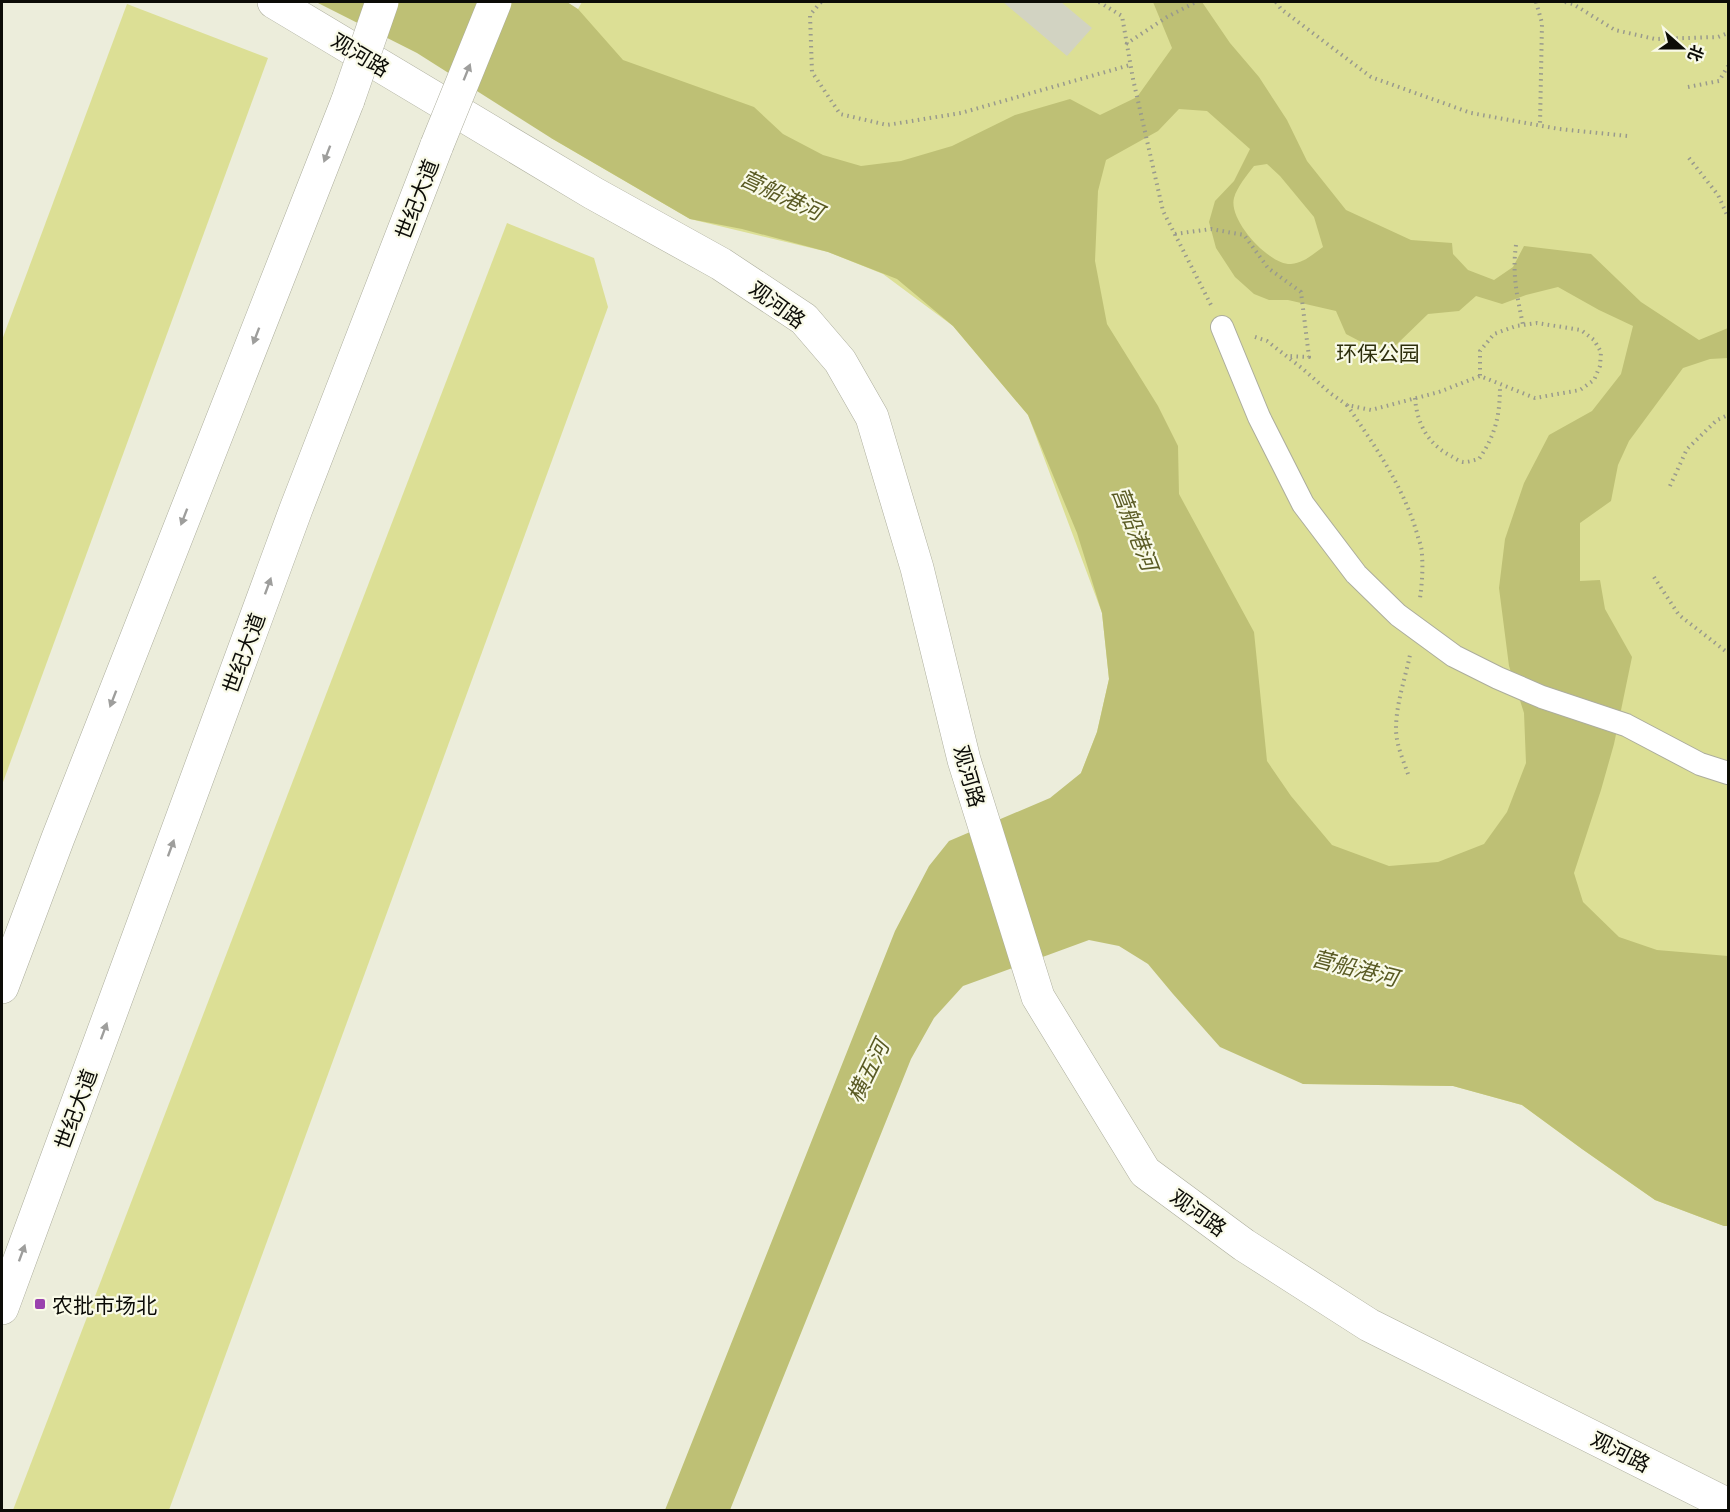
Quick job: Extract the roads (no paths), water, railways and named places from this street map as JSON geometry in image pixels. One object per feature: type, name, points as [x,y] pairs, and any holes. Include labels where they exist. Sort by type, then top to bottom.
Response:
[{"type":"main road","name":"观河路","points":[[274,2],[593,193],[721,264],[804,319],[840,361],[872,417],[918,568],[964,760],[1038,996],[1144,1172],[1244,1245],[1369,1325],[1728,1505]]},
{"type":"main road","points":[[2,987],[58,837],[348,100],[382,2]]},
{"type":"main road","name":"世纪大道","points":[[2,1308],[292,520],[436,145],[495,2]]},
{"type":"street","points":[[1222,327],[1258,417],[1303,504],[1356,574],[1398,615],[1454,656],[1498,678],[1542,697],[1626,725],[1700,764],[1728,773]]},
{"type":"water","points":[[316,2],[567,2],[578,9],[623,60],[754,107],[783,134],[823,155],[861,166],[901,161],[952,146],[1015,115],[1070,99],[1100,115],[1137,97],[1172,48],[1153,2],[1202,2],[1230,43],[1259,77],[1287,120],[1307,161],[1346,210],[1411,240],[1452,243],[1453,254],[1468,270],[1494,280],[1513,267],[1524,246],[1591,254],[1641,302],[1699,340],[1728,328],[1728,358],[1710,359],[1683,368],[1629,441],[1618,465],[1611,501],[1580,523],[1580,581],[1600,580],[1605,609],[1632,657],[1614,744],[1574,873],[1583,902],[1619,937],[1657,950],[1728,956],[1728,1226],[1655,1200],[1522,1105],[1453,1086],[1303,1084],[1220,1047],[1148,964],[1119,946],[1089,940],[963,986],[934,1018],[911,1059],[730,1510],[665,1510],[895,931],[929,866],[949,841],[1050,798],[1081,773],[1097,732],[1109,679],[1102,613],[1077,533],[1028,415],[953,326],[897,279],[828,252],[742,229],[690,219],[551,138],[417,53]],"holes":[[[1179,109],[1207,111],[1250,149],[1234,181],[1215,201],[1209,222],[1216,248],[1235,277],[1254,294],[1269,300],[1288,300],[1336,311],[1346,334],[1365,344],[1396,345],[1428,314],[1459,311],[1476,296],[1502,304],[1558,287],[1633,326],[1621,374],[1592,411],[1549,435],[1524,483],[1505,539],[1499,588],[1509,666],[1524,713],[1526,763],[1507,812],[1484,844],[1438,862],[1389,866],[1332,845],[1291,796],[1267,761],[1254,632],[1179,494],[1178,446],[1158,406],[1107,324],[1095,261],[1098,191],[1106,160],[1158,131]],[[1267,164],[1314,217],[1323,247],[1300,262],[1291,264],[1272,257],[1252,240],[1237,218],[1234,207],[1237,190],[1254,166]]]},
{"type":"place","name":"农批市场北","points":[[40,1304]]},
{"type":"water label","name":"营船港河","points":[[782,194]]},
{"type":"water label","name":"营船港河","points":[[1136,528]]},
{"type":"water label","name":"营船港河","points":[[1355,967]]},
{"type":"water label","name":"横五河","points":[[867,1071]]},
{"type":"park label","name":"环保公园","points":[[1378,352]]}]
